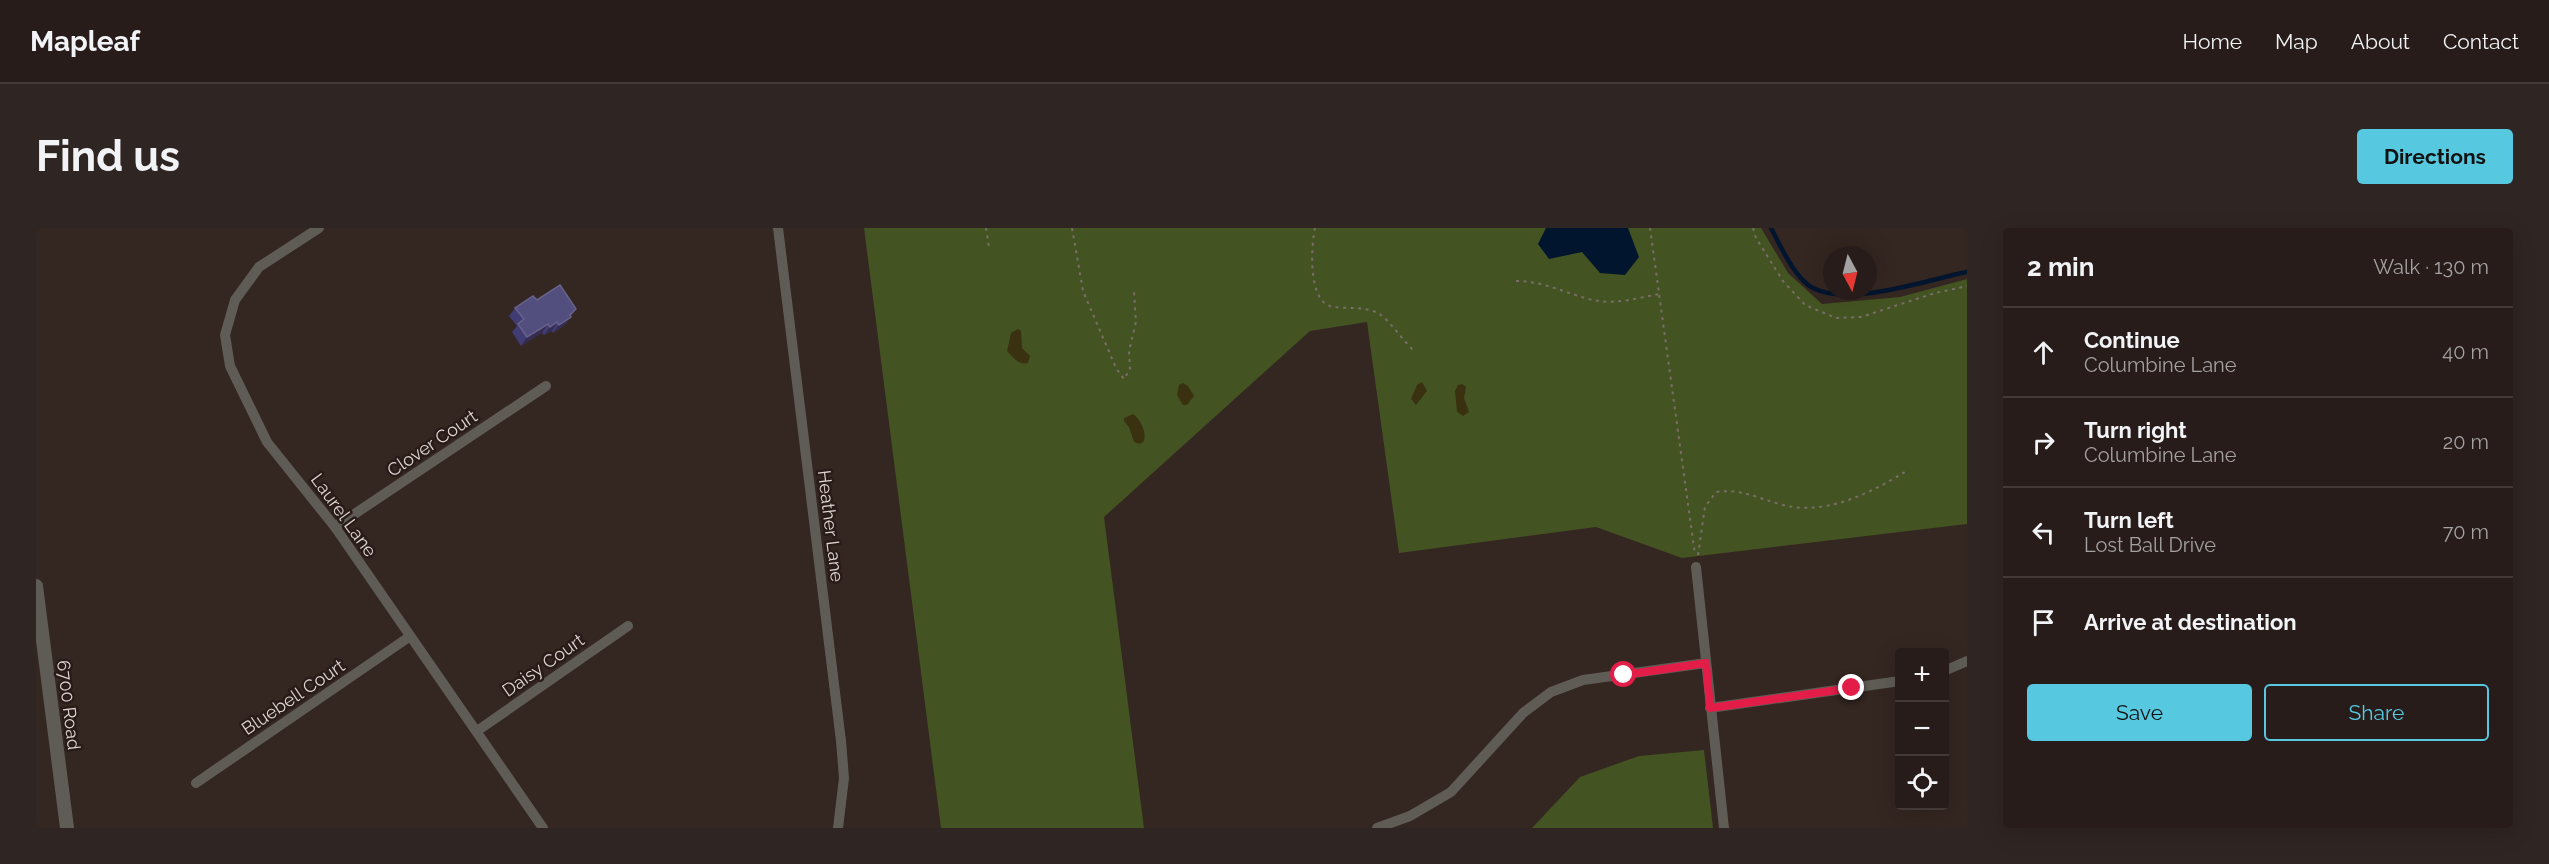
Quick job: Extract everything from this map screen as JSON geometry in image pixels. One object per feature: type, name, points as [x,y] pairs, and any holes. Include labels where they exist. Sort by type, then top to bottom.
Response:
[{"type":"street","name":"Laurel Lane","points":[[320,228],[259,267],[235,300],[225,335],[230,366],[267,442],[335,527],[543,828]]},
{"type":"street","name":"Heather Lane","points":[[777,228],[841,741],[844,778],[838,828]]},
{"type":"street","name":"Clover Court","points":[[335,527],[546,386]]},
{"type":"street","points":[[1696,567],[1724,828]]},
{"type":"street","name":"6700 Road","points":[[36,586],[67,828]]},
{"type":"street","name":"Daisy Court","points":[[477,731],[628,626]]},
{"type":"street","name":"Bluebell Court","points":[[196,783],[409,637]]},
{"type":"street","points":[[1949,669],[1967,661]]},
{"type":"street","points":[[1377,828],[1410,816],[1451,792],[1523,713],[1551,692],[1583,680],[1706,663]]},
{"type":"street","points":[[1710,708],[1895,682]]},
{"type":"path","points":[[986,228],[989,247]]},
{"type":"path","points":[[1072,228],[1083,291],[1116,368],[1124,379],[1130,369],[1129,351],[1136,322],[1134,292]]},
{"type":"path","points":[[1315,228],[1311,248],[1316,294],[1328,305],[1364,309],[1380,314],[1413,350]]},
{"type":"path","points":[[1650,228],[1696,567]]},
{"type":"path","points":[[1753,228],[1756,238],[1783,281],[1805,305],[1836,318],[1861,317],[1935,293],[1967,286]]},
{"type":"path","points":[[1516,281],[1534,281],[1596,301],[1621,301],[1660,294]]},
{"type":"path","points":[[1696,567],[1705,507],[1716,492],[1731,489],[1785,506],[1820,507],[1855,499],[1905,472]]},
{"type":"green space","points":[[864,228],[1761,228],[1788,273],[1822,304],[1900,297],[1967,279],[1967,524],[1682,558],[1596,527],[1399,553],[1367,322],[1310,331],[1104,517],[1144,828],[941,828]]},
{"type":"green space","points":[[1704,750],[1713,828],[1532,828],[1580,777],[1639,756]]},
{"type":"sand","points":[[1018,329],[1021,331],[1022,348],[1030,356],[1028,363],[1025,364],[1019,362],[1007,351],[1011,333]]},
{"type":"sand","points":[[1422,382],[1427,391],[1416,405],[1411,399],[1417,385]]},
{"type":"sand","points":[[1183,383],[1188,386],[1194,396],[1187,405],[1183,405],[1177,395],[1179,385]]},
{"type":"sand","points":[[1462,384],[1466,387],[1464,398],[1469,412],[1463,416],[1457,412],[1455,391],[1458,385]]},
{"type":"sand","points":[[1133,414],[1144,430],[1144,441],[1140,444],[1134,442],[1129,427],[1124,421],[1124,418]]},
{"type":"water","points":[[1546,228],[1628,228],[1639,257],[1625,275],[1600,273],[1582,252],[1549,259],[1538,244]]},
{"type":"building","points":[[560,285],[576,309],[570,315],[571,317],[559,325],[557,322],[550,327],[548,324],[527,337],[518,324],[524,319],[515,308],[533,296],[537,300]]},
{"type":"waterway","points":[[1771,228],[1789,261],[1806,284],[1829,293],[1847,295],[1889,290],[1967,272]]},
{"type":"route","points":[[1624,675],[1706,663],[1710,708],[1852,688]]}]
